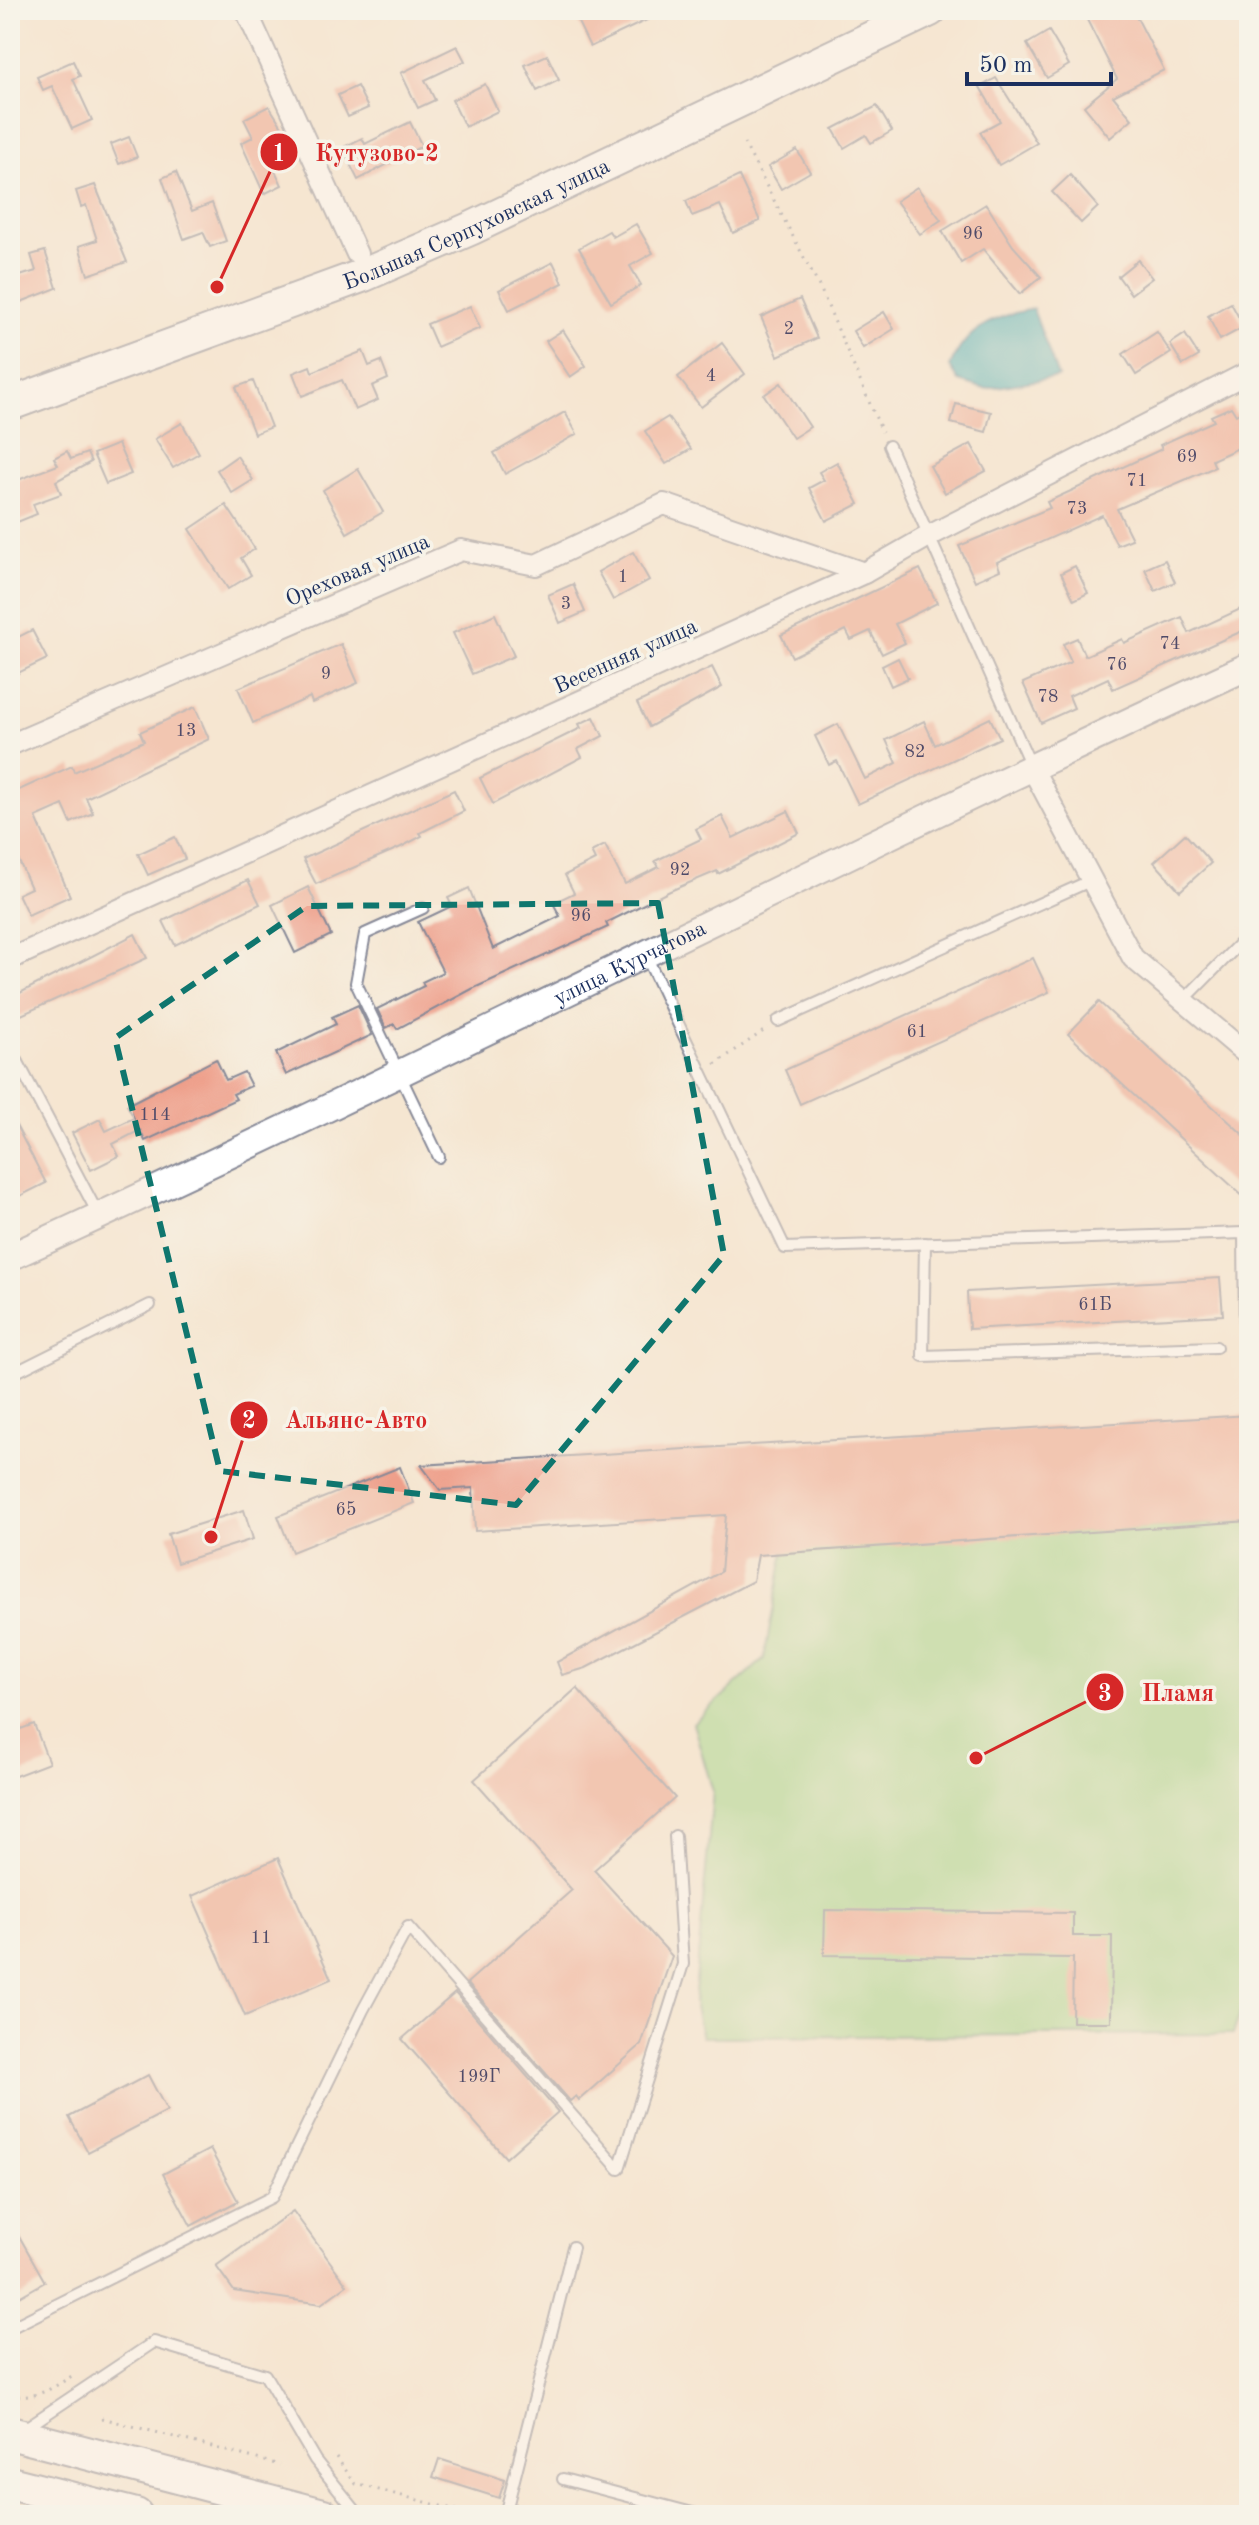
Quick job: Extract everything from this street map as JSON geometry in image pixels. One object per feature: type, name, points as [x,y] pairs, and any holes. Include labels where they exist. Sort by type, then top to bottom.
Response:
[{"type":"main road","name":"Большая Серпуховская улица","points":[[10,380],[357,254],[491,196],[881,10]]},
{"type":"main road","name":"Большая Серпуховская улица","points":[[10,404],[364,275],[472,228],[930,10]]},
{"type":"main road","points":[[13,2433],[323,2515]]},
{"type":"main road","points":[[10,2483],[136,2515]]},
{"type":"street","points":[[246,10],[357,254]]},
{"type":"street","name":"Весенняя улица","points":[[10,959],[864,573],[927,537],[1249,372]]},
{"type":"street","name":"Ореховая улица","points":[[10,745],[461,550],[536,565],[664,504],[864,573]]},
{"type":"street","name":"улица Курчатова","points":[[10,1257],[646,956],[1031,766],[1249,666]]},
{"type":"street","points":[[1031,766],[1133,958],[1249,1056]]},
{"type":"lane","points":[[889,446],[1031,766]]},
{"type":"lane","points":[[778,1021],[1092,880]]},
{"type":"lane","points":[[423,908],[365,934],[356,983],[439,1157]]},
{"type":"lane","points":[[1184,1000],[1249,934]]},
{"type":"lane","points":[[646,956],[785,1248],[1244,1233],[1245,1340]]},
{"type":"lane","points":[[10,1047],[99,1216]]},
{"type":"lane","points":[[925,1243],[923,1356],[1216,1347]]},
{"type":"lane","points":[[10,1375],[150,1305]]},
{"type":"lane","points":[[10,2328],[272,2197],[363,2010],[408,1927],[619,2169],[683,1964],[675,1836]]},
{"type":"lane","points":[[505,2515],[573,2247]]},
{"type":"lane","points":[[13,2433],[154,2342],[265,2375],[315,2460],[359,2515]]},
{"type":"lane","points":[[563,2479],[700,2515]]},
{"type":"path","points":[[744,143],[821,290],[889,446]]},
{"type":"path","points":[[702,1073],[778,1021]]},
{"type":"path","points":[[10,2395],[25,2398],[48,2391],[75,2374]]},
{"type":"path","points":[[102,2418],[280,2465]]},
{"type":"path","points":[[336,2457],[356,2484],[476,2515]]},
{"type":"highlighted area","points":[[658,903],[724,1255],[516,1505],[220,1471],[115,1038],[307,906]]},
{"type":"green space","points":[[1249,1521],[1249,2002],[1244,2002],[1233,2034],[702,2037],[694,2003],[713,1792],[693,1723],[764,1659],[784,1551]]},
{"type":"water","points":[[1033,309],[1058,377],[985,389],[959,381],[950,367],[956,354],[973,334],[994,320]]},
{"type":"building","points":[[583,10],[668,10],[590,47],[574,14]]},
{"type":"building","points":[[1082,10],[1133,10],[1164,70],[1113,96],[1132,119],[1110,138],[1084,106],[1117,79]]},
{"type":"building","points":[[1049,31],[1069,65],[1047,78],[1027,44]]},
{"type":"building","points":[[457,46],[465,61],[425,80],[435,100],[418,108],[401,73]]},
{"type":"building","points":[[547,55],[559,80],[537,91],[525,65]]},
{"type":"building","points":[[73,61],[80,76],[73,79],[92,120],[72,129],[52,86],[43,90],[37,77]]},
{"type":"building","points":[[996,78],[1037,143],[999,165],[980,132],[1000,121],[980,87]]},
{"type":"building","points":[[485,84],[498,111],[465,127],[452,100]]},
{"type":"building","points":[[357,86],[368,108],[348,117],[338,95]]},
{"type":"building","points":[[269,106],[293,144],[267,154],[282,185],[264,194],[241,143],[253,137],[244,119]]},
{"type":"building","points":[[877,106],[892,131],[871,143],[866,135],[844,148],[833,129]]},
{"type":"building","points":[[410,122],[422,146],[358,180],[342,148],[362,138],[365,144]]},
{"type":"building","points":[[129,137],[137,157],[119,164],[111,144]]},
{"type":"building","points":[[797,150],[810,172],[781,189],[768,167]]},
{"type":"building","points":[[176,172],[192,211],[212,203],[226,241],[210,247],[203,232],[184,239],[162,178]]},
{"type":"building","points":[[1070,175],[1098,207],[1081,223],[1052,192]]},
{"type":"building","points":[[739,176],[760,221],[733,233],[720,205],[692,216],[686,201]]},
{"type":"building","points":[[95,185],[127,262],[88,275],[79,246],[97,240],[86,205],[81,207],[76,191]]},
{"type":"building","points":[[917,187],[941,220],[920,234],[896,201]]},
{"type":"building","points":[[986,204],[1013,246],[1041,277],[1020,294],[983,249],[961,263],[942,231]]},
{"type":"building","points":[[636,224],[653,253],[630,266],[641,285],[611,303],[579,248],[609,231],[613,237]]},
{"type":"building","points":[[45,251],[57,288],[13,305],[10,279],[36,271],[31,255]]},
{"type":"building","points":[[1138,260],[1152,278],[1131,294],[1118,276]]},
{"type":"building","points":[[553,262],[563,283],[509,310],[499,290]]},
{"type":"building","points":[[800,299],[817,338],[778,356],[761,317]]},
{"type":"building","points":[[1231,303],[1244,327],[1220,340],[1208,316]]},
{"type":"building","points":[[470,306],[480,328],[437,347],[427,324]]},
{"type":"building","points":[[884,312],[894,329],[863,348],[853,331]]},
{"type":"building","points":[[563,330],[586,366],[570,377],[546,341]]},
{"type":"building","points":[[1157,332],[1171,353],[1136,375],[1123,354]]},
{"type":"building","points":[[1185,334],[1199,356],[1183,365],[1170,344]]},
{"type":"building","points":[[722,343],[745,374],[701,407],[678,377]]},
{"type":"building","points":[[363,351],[369,366],[381,361],[388,379],[372,386],[378,400],[355,410],[342,380],[302,396],[293,373],[310,366],[312,372]]},
{"type":"building","points":[[253,381],[271,427],[254,434],[236,387]]},
{"type":"building","points":[[781,383],[810,427],[793,438],[764,395]]},
{"type":"building","points":[[956,404],[991,412],[986,432],[951,423]]},
{"type":"building","points":[[1231,407],[1236,415],[1249,407],[1249,443],[1212,460],[1215,467],[1117,509],[1132,539],[1117,545],[1102,515],[997,562],[1000,570],[975,581],[959,546],[1050,508],[1047,502],[1162,449],[1160,445],[1214,421],[1211,416]]},
{"type":"building","points":[[565,412],[577,434],[505,474],[494,453]]},
{"type":"building","points":[[668,417],[691,449],[666,464],[645,431]]},
{"type":"building","points":[[182,423],[199,453],[173,468],[155,439]]},
{"type":"building","points":[[118,444],[131,474],[106,484],[93,454]]},
{"type":"building","points":[[971,444],[986,471],[945,493],[930,466]]},
{"type":"building","points":[[67,451],[71,459],[87,453],[91,462],[56,481],[61,494],[33,504],[37,514],[10,525],[10,483],[58,465],[54,458]]},
{"type":"building","points":[[237,456],[253,480],[232,493],[217,470]]},
{"type":"building","points":[[837,462],[859,504],[826,521],[809,488],[824,480],[819,472]]},
{"type":"building","points":[[358,469],[383,512],[347,533],[323,490]]},
{"type":"building","points":[[226,505],[255,549],[241,558],[251,575],[228,589],[190,529]]},
{"type":"building","points":[[633,552],[649,580],[613,600],[598,572]]},
{"type":"building","points":[[1165,560],[1175,582],[1155,591],[1145,569]]},
{"type":"building","points":[[1075,566],[1088,593],[1074,600],[1061,573]]},
{"type":"building","points":[[920,569],[937,603],[895,624],[905,643],[882,654],[870,631],[851,640],[846,630],[792,657],[781,635]]},
{"type":"building","points":[[573,584],[585,612],[560,623],[548,595]]},
{"type":"building","points":[[1249,605],[1249,628],[1113,689],[1108,678],[1069,696],[1074,708],[1041,723],[1023,683],[1071,662],[1063,644],[1077,638],[1085,656],[1122,639],[1124,643],[1182,617],[1189,633]]},
{"type":"building","points":[[495,614],[514,656],[472,674],[453,633]]},
{"type":"building","points":[[32,630],[47,659],[14,675],[10,666],[10,641]]},
{"type":"building","points":[[341,644],[358,683],[312,703],[310,697],[253,723],[238,688]]},
{"type":"building","points":[[898,658],[908,678],[891,686],[882,666]]},
{"type":"building","points":[[712,667],[722,687],[649,727],[637,703]]},
{"type":"building","points":[[195,707],[209,739],[86,798],[93,813],[71,823],[63,805],[36,817],[70,896],[28,915],[18,894],[31,888],[10,841],[10,794],[72,766],[74,772],[144,741],[140,732]]},
{"type":"building","points":[[594,717],[603,736],[578,749],[582,757],[493,804],[480,778],[581,728],[579,724]]},
{"type":"building","points":[[990,718],[1000,738],[858,804],[837,761],[829,765],[815,736],[838,724],[865,779],[897,763],[886,740],[924,721],[935,745]]},
{"type":"building","points":[[454,790],[464,811],[420,833],[422,836],[401,847],[316,884],[303,859]]},
{"type":"building","points":[[788,811],[799,833],[718,874],[717,871],[670,891],[606,923],[608,927],[472,989],[397,1029],[394,1024],[386,1028],[377,1009],[424,986],[422,982],[443,972],[418,922],[452,906],[448,898],[469,888],[493,949],[560,916],[553,903],[574,893],[565,875],[595,860],[591,852],[605,845],[625,884],[659,867],[655,861],[701,839],[696,829],[722,816],[733,838]]},
{"type":"building","points":[[1185,834],[1211,863],[1180,891],[1154,862]]},
{"type":"building","points":[[175,837],[185,859],[148,875],[138,854]]},
{"type":"building","points":[[248,880],[260,904],[175,945],[163,921]]},
{"type":"building","points":[[308,887],[331,935],[295,953],[272,905]]},
{"type":"building","points":[[135,934],[147,958],[19,1016],[10,998]]},
{"type":"building","points":[[1033,958],[1049,992],[800,1104],[785,1070]]},
{"type":"building","points":[[1099,1002],[1249,1140],[1249,1202],[1068,1034]]},
{"type":"building","points":[[358,1005],[372,1035],[286,1075],[276,1053],[336,1024],[332,1017]]},
{"type":"building","points":[[216,1059],[226,1080],[244,1072],[251,1086],[233,1094],[236,1099],[145,1141],[140,1130],[113,1144],[119,1156],[91,1170],[72,1133],[100,1119],[106,1131],[134,1118],[127,1105]]},
{"type":"building","points":[[10,1114],[46,1183],[10,1201]]},
{"type":"building","points":[[1220,1278],[1223,1315],[969,1329],[967,1292]]},
{"type":"building","points":[[1249,1415],[1249,1521],[758,1555],[753,1581],[586,1668],[562,1675],[557,1662],[721,1572],[726,1515],[475,1531],[473,1488],[440,1490],[421,1465]]},
{"type":"building","points":[[400,1467],[414,1503],[292,1552],[278,1516]]},
{"type":"building","points":[[244,1510],[253,1539],[177,1563],[168,1534]]},
{"type":"building","points":[[577,1688],[675,1798],[594,1870],[672,1956],[641,2045],[579,2100],[576,2096],[570,2101],[467,1983],[572,1890],[474,1780]]},
{"type":"building","points":[[34,1724],[49,1763],[10,1778],[10,1733]]},
{"type":"building","points":[[278,1858],[331,1979],[245,2016],[192,1896]]},
{"type":"building","points":[[825,1910],[1073,1913],[1073,1936],[1112,1936],[1111,2022],[1072,2022],[1073,1958],[824,1955]]},
{"type":"building","points":[[455,1993],[558,2112],[506,2158],[402,2039]]},
{"type":"building","points":[[148,2075],[167,2111],[88,2152],[69,2117]]},
{"type":"building","points":[[210,2149],[238,2201],[191,2226],[163,2174]]},
{"type":"building","points":[[293,2211],[347,2285],[321,2304],[234,2291],[216,2266]]},
{"type":"building","points":[[10,2220],[45,2282],[10,2302]]},
{"type":"building","points":[[439,2459],[505,2480],[499,2498],[433,2477]]},
{"type":"place","name":"Кутузово-2","points":[[217,287]]},
{"type":"place","name":"Альянс-Авто","points":[[211,1537]]},
{"type":"place","name":"Пламя","points":[[976,1758]]}]
